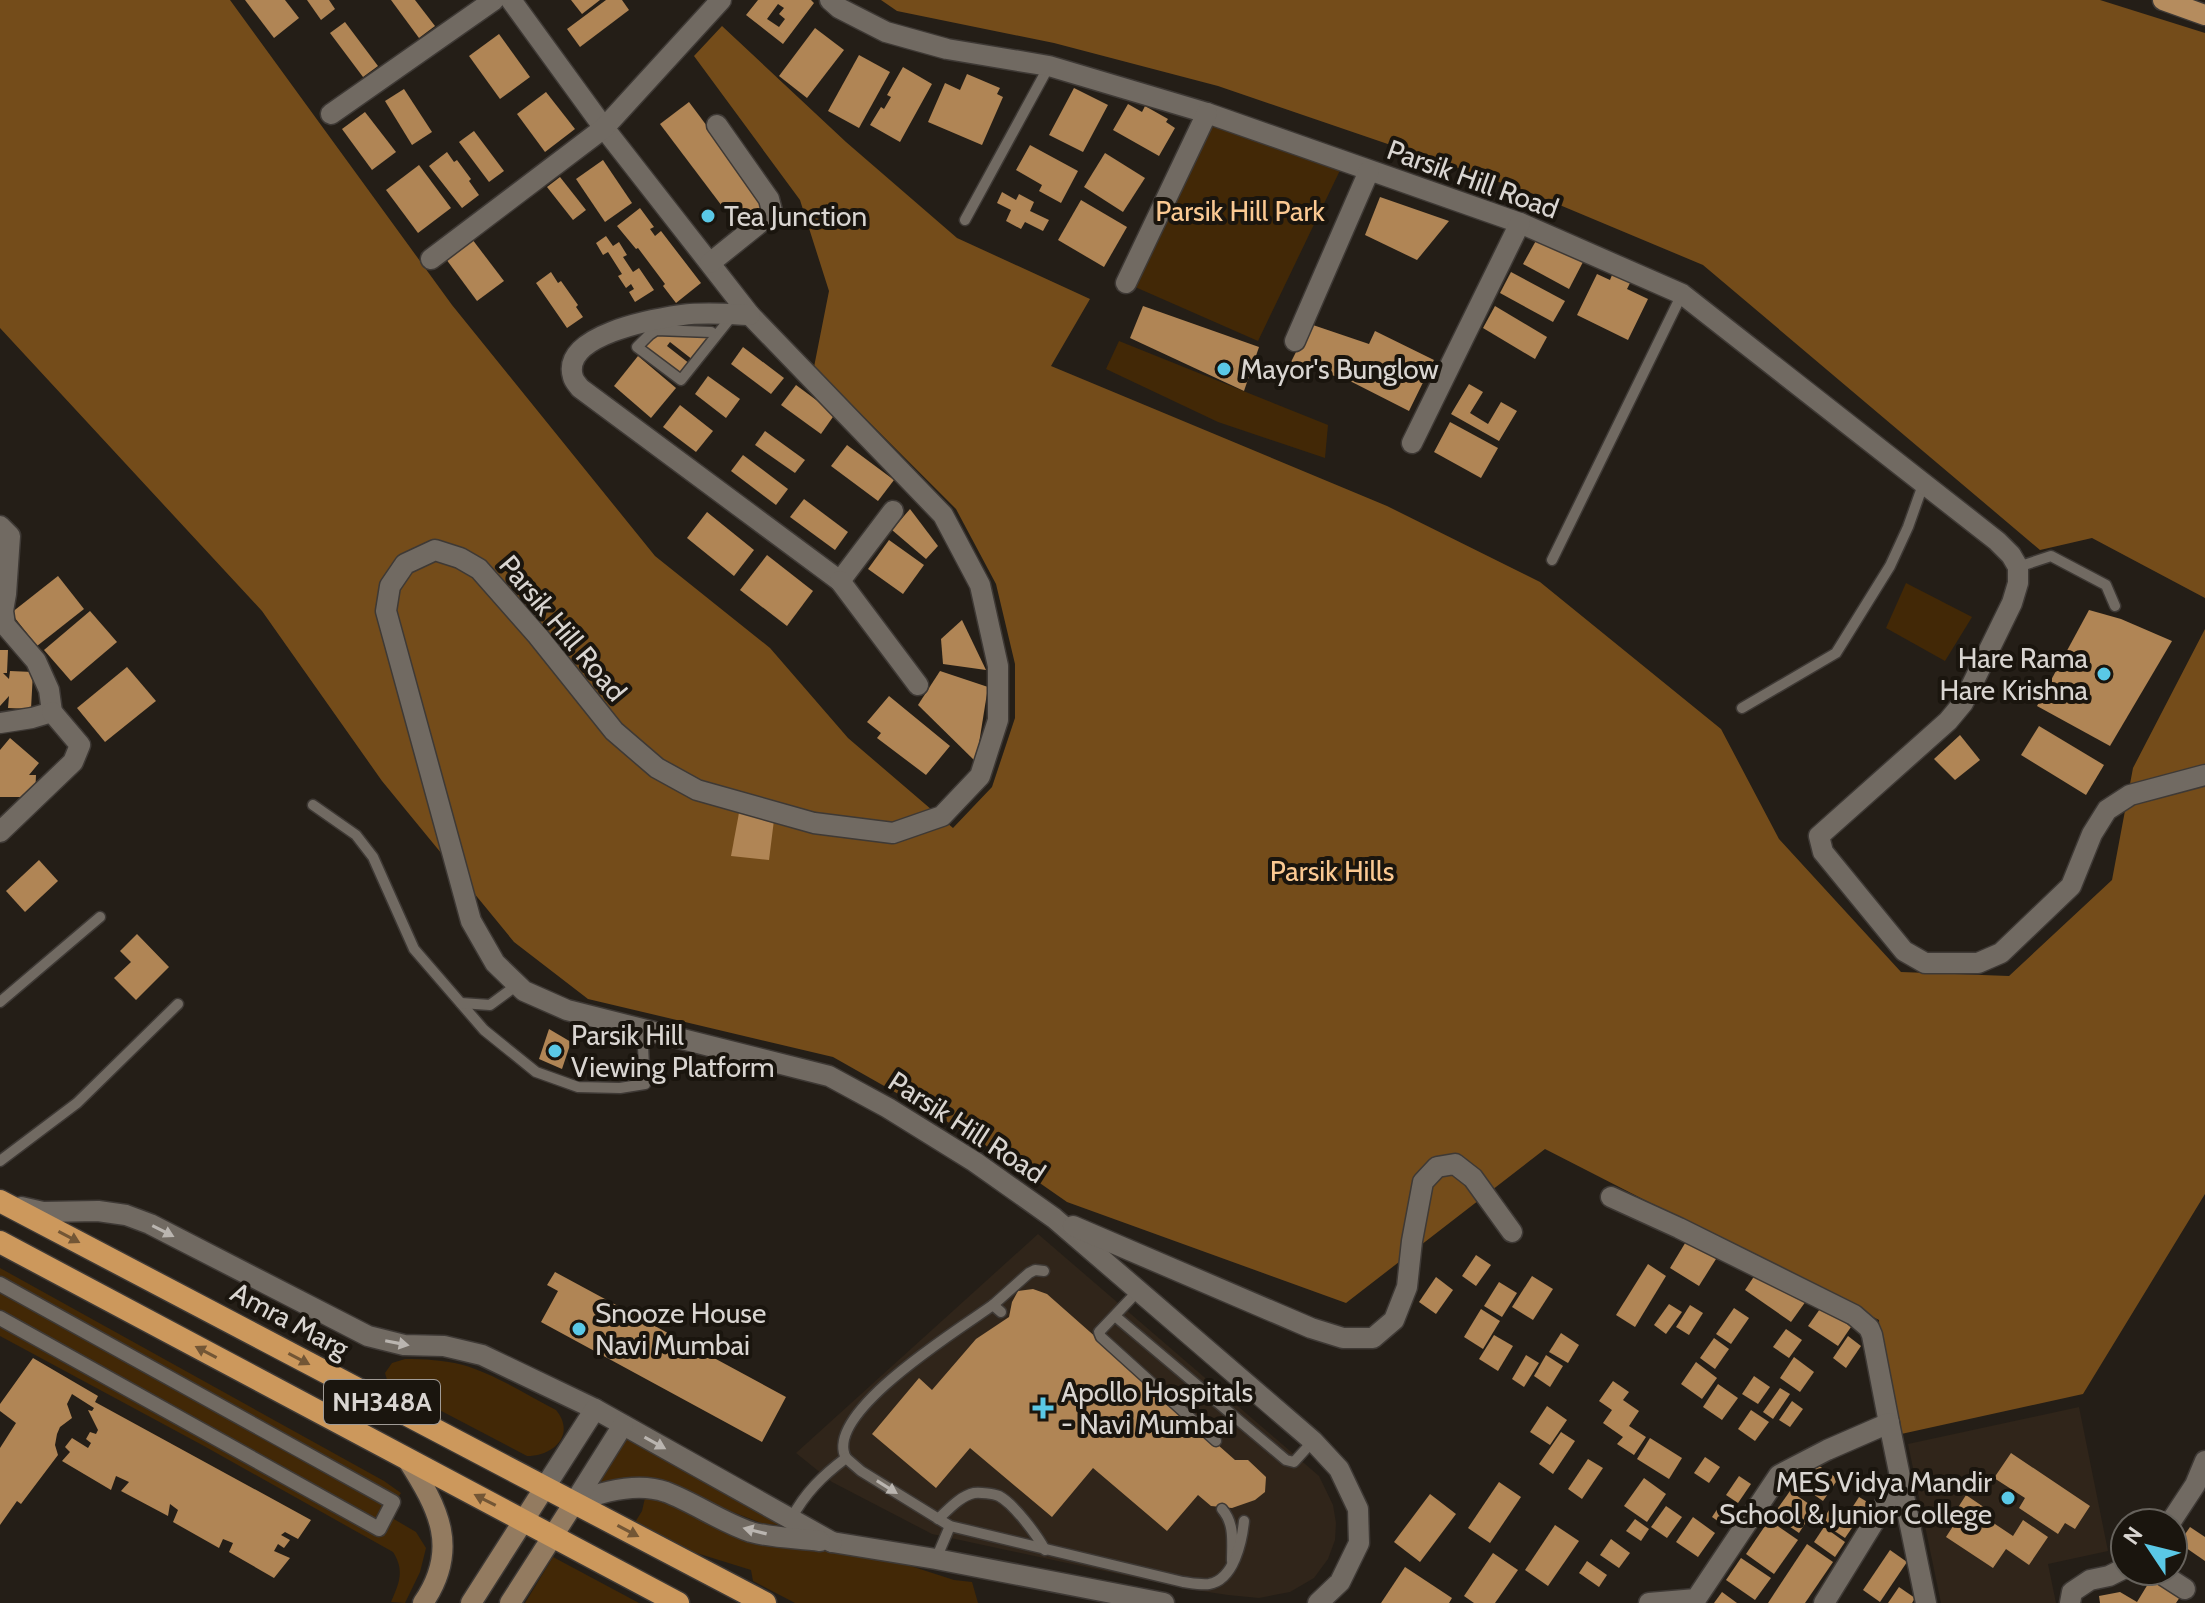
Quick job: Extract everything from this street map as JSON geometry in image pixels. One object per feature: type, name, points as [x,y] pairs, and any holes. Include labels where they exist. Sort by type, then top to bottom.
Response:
[{"type":"highway","name":"Amra Marg","points":[[3,1202],[765,1603]]},
{"type":"highway","name":"NH348A","points":[[0,1242],[678,1603]]},
{"type":"main road","points":[[2163,0],[2198,13]]},
{"type":"main road","points":[[407,1459],[429,1493],[440,1519],[440,1569],[423,1603]]},
{"type":"main road","points":[[471,1603],[545,1487]]},
{"type":"main road","points":[[510,1603],[574,1503]]},
{"type":"street","points":[[331,114],[494,0]]},
{"type":"street","name":"Parsik Hill Road","points":[[511,0],[604,128],[710,263],[742,314],[943,515],[980,585],[998,666],[998,720],[980,776],[942,816],[893,833],[814,823],[697,790],[657,768],[614,731],[538,636],[479,569],[460,558],[435,550],[405,564],[390,586],[386,611],[471,921],[495,963],[524,991],[567,1010],[829,1076],[975,1162],[1054,1218],[1313,1441],[1339,1469],[1358,1509],[1359,1543],[1340,1582],[1318,1603]]},
{"type":"street","points":[[431,259],[604,128],[721,0]]},
{"type":"street","name":"Parsik Hill Road","points":[[830,0],[839,8],[886,32],[947,49],[1049,66],[1207,113],[1520,223],[1682,294],[1997,541],[2018,567]]},
{"type":"street","points":[[1126,283],[1207,113]]},
{"type":"street","points":[[710,263],[772,211],[769,199],[717,125]]},
{"type":"street","points":[[1295,341],[1369,171]]},
{"type":"street","points":[[1412,443],[1520,223]]},
{"type":"street","points":[[742,314],[681,315],[633,325],[592,339],[580,350],[573,363],[572,376],[580,388],[840,581],[918,685]]},
{"type":"street","points":[[840,581],[893,511]]},
{"type":"street","points":[[3,823],[73,762],[80,745],[52,712],[49,690],[36,661],[5,632],[5,531]]},
{"type":"street","points":[[2018,567],[2018,583],[2012,603],[1963,703],[1948,721],[1819,836],[1823,852],[1904,951],[1925,963],[1978,963],[2001,953],[2071,886],[2092,834],[2107,810],[2130,795],[2205,775]]},
{"type":"street","points":[[0,723],[52,712]]},
{"type":"street","points":[[1054,1218],[1311,1328],[1343,1338],[1373,1338],[1394,1320],[1407,1287],[1423,1182],[1437,1167],[1455,1164],[1473,1178],[1512,1232]]},
{"type":"street","points":[[1611,1197],[1854,1315],[1869,1328],[1926,1603]]},
{"type":"street","points":[[3,1202],[43,1212],[98,1211],[126,1215],[150,1224],[368,1336],[404,1345],[444,1346],[482,1355],[595,1409],[832,1542]]},
{"type":"street","points":[[0,1284],[393,1502],[379,1529],[0,1318]]},
{"type":"street","points":[[545,1487],[595,1409]]},
{"type":"street","points":[[1649,1603],[1696,1599],[1779,1475],[1889,1423]]},
{"type":"street","points":[[574,1503],[623,1425]]},
{"type":"street","points":[[2184,1507],[2200,1488],[2205,1461]]},
{"type":"street","points":[[1824,1603],[1901,1478]]},
{"type":"street","points":[[574,1503],[635,1488],[663,1491],[755,1533],[936,1559],[1164,1603]]},
{"type":"street","points":[[2070,1603],[2072,1592],[2080,1586],[2090,1580],[2109,1576]]},
{"type":"lane","points":[[965,220],[1049,66]]},
{"type":"lane","points":[[1552,560],[1682,294]]},
{"type":"lane","points":[[716,336],[711,332],[656,330],[637,347],[681,380],[716,336],[742,314]]},
{"type":"lane","points":[[1742,708],[1836,653],[1890,566],[1924,482]]},
{"type":"lane","points":[[2018,567],[2051,556],[2106,585],[2115,606]]},
{"type":"lane","points":[[313,805],[356,835],[373,857],[414,949],[484,1030],[536,1072],[578,1087],[620,1088],[645,1084],[642,1028]]},
{"type":"lane","points":[[0,1002],[100,917]]},
{"type":"lane","points":[[461,1003],[490,1005],[517,985]]},
{"type":"lane","points":[[0,1161],[77,1103],[178,1004]]},
{"type":"lane","points":[[1044,1271],[1029,1273],[997,1308],[936,1344],[867,1401],[852,1419],[845,1435],[842,1451],[846,1458],[861,1471],[950,1526],[1183,1582],[1210,1584],[1222,1577],[1242,1544],[1244,1521]]},
{"type":"lane","points":[[1138,1291],[1099,1332],[1101,1337],[1216,1441]]},
{"type":"lane","points":[[1115,1316],[1286,1460],[1294,1462],[1313,1441]]},
{"type":"lane","points":[[791,1519],[802,1498],[820,1478],[846,1458]]},
{"type":"lane","points":[[938,1519],[959,1500],[975,1493],[998,1495],[1019,1515],[1045,1550]]},
{"type":"lane","points":[[1222,1509],[1232,1530],[1232,1563]]},
{"type":"lane","points":[[936,1559],[950,1526]]},
{"type":"shaded area","name":"Apollo Hospitals - Navi Mumbai","points":[[1038,1234],[1319,1476],[1333,1505],[1336,1523],[1335,1540],[1328,1559],[1314,1578],[1290,1592],[1259,1598],[1228,1595],[932,1534],[832,1482],[796,1453]]},
{"type":"shaded area","name":"MES Vidya Mandir School & Junior College","points":[[2079,1407],[2108,1551],[2048,1564],[2056,1603],[1941,1603],[1908,1444]]},
{"type":"green space","name":"Parsik Hills","points":[[0,0],[230,0],[452,305],[655,556],[770,648],[848,738],[953,828],[992,787],[1015,718],[1015,664],[996,584],[956,509],[814,367],[829,291],[800,200],[694,56],[722,26],[846,142],[957,238],[1090,299],[1051,366],[1387,506],[1540,582],[1721,729],[1779,839],[1901,972],[2009,976],[2112,880],[2133,768],[2205,629],[2205,1194],[2083,1394],[1883,1438],[1879,1320],[1545,1149],[1346,1303],[1067,1202],[969,1134],[833,1057],[588,999],[514,942],[382,781],[262,611],[0,328]]},
{"type":"green space","points":[[881,0],[2100,0],[2205,33],[2205,598],[2092,538],[2040,550],[1703,265],[1531,193],[1218,86],[1054,43],[897,11]]},
{"type":"green space","name":"Parsik Hill Park","points":[[1207,113],[1344,162],[1258,341],[1126,283]]},
{"type":"green space","points":[[1119,341],[1328,425],[1325,458],[1218,422],[1106,369]]},
{"type":"green space","points":[[1906,583],[1972,617],[1945,661],[1886,628]]},
{"type":"green space","points":[[0,1268],[401,1493],[387,1515],[416,1532],[426,1548],[420,1572],[405,1603],[391,1602],[400,1571],[393,1552],[0,1336]]},
{"type":"green space","points":[[405,1359],[456,1363],[499,1379],[556,1410],[562,1419],[563,1435],[553,1448],[527,1456],[388,1383],[385,1373],[392,1363]]},
{"type":"green space","points":[[626,1437],[785,1526],[761,1523],[712,1504],[592,1490]]},
{"type":"green space","points":[[647,1489],[723,1521],[889,1559],[954,1580],[972,1582],[978,1603],[795,1603],[753,1581],[751,1570],[629,1532],[642,1511]]},
{"type":"green space","points":[[553,1557],[639,1603],[525,1603]]},
{"type":"building","points":[[245,0],[285,0],[299,18],[274,38]]},
{"type":"building","points":[[307,0],[329,0],[335,9],[321,20]]},
{"type":"building","points":[[391,0],[415,0],[435,26],[419,38]]},
{"type":"building","points":[[571,0],[600,0],[582,14]]},
{"type":"building","points":[[606,0],[622,0],[629,10],[580,47],[567,29]]},
{"type":"building","points":[[758,0],[811,0],[814,3],[783,44],[746,15]],"holes":[[[778,4],[784,8],[779,14],[785,19],[779,27],[767,19]]]},
{"type":"building","points":[[345,22],[378,66],[363,77],[330,33]]},
{"type":"building","points":[[815,28],[844,50],[807,98],[779,76]]},
{"type":"building","points":[[499,34],[530,77],[500,99],[469,56]]},
{"type":"building","points":[[859,55],[890,72],[859,128],[828,111]]},
{"type":"building","points":[[903,67],[932,84],[900,142],[870,125],[891,97],[887,95]]},
{"type":"building","points":[[967,74],[1000,88],[997,94],[1003,97],[982,145],[928,122],[945,83],[960,90]]},
{"type":"building","points":[[1074,88],[1108,105],[1083,152],[1049,135]]},
{"type":"building","points":[[404,89],[432,132],[412,145],[385,101]]},
{"type":"building","points":[[546,92],[575,129],[545,152],[517,114]]},
{"type":"building","points":[[689,102],[766,205],[737,226],[660,124]]},
{"type":"building","points":[[1128,104],[1142,112],[1145,106],[1168,119],[1166,122],[1175,128],[1159,156],[1113,130]]},
{"type":"building","points":[[365,112],[396,152],[372,170],[342,129]]},
{"type":"building","points":[[474,131],[504,171],[489,182],[459,142]]},
{"type":"building","points":[[1030,145],[1078,171],[1061,203],[1039,191],[1042,185],[1016,170]]},
{"type":"building","points":[[447,152],[454,162],[457,160],[479,195],[462,208],[429,166]]},
{"type":"building","points":[[1105,153],[1145,178],[1123,212],[1084,187]]},
{"type":"building","points":[[603,160],[632,203],[605,222],[576,179]]},
{"type":"building","points":[[419,165],[451,208],[418,233],[386,190]]},
{"type":"building","points":[[560,177],[586,210],[573,220],[547,187]]},
{"type":"building","points":[[1002,192],[1016,200],[1019,194],[1034,202],[1030,211],[1049,220],[1043,231],[1025,222],[1021,229],[1006,221],[1011,210],[997,203]]},
{"type":"building","points":[[1380,197],[1449,221],[1417,260],[1365,235]]},
{"type":"building","points":[[1081,200],[1127,227],[1104,267],[1058,240]]},
{"type":"building","points":[[640,208],[654,227],[650,229],[655,236],[661,231],[701,283],[676,303],[638,248],[617,226]]},
{"type":"building","points":[[606,236],[613,246],[619,242],[627,255],[623,257],[633,272],[639,268],[654,290],[635,302],[629,292],[634,289],[631,284],[626,288],[618,276],[622,274],[608,252],[603,255],[596,243]]},
{"type":"building","points":[[1538,237],[1583,262],[1569,289],[1523,264]]},
{"type":"building","points":[[472,239],[504,281],[477,301],[446,259]]},
{"type":"building","points":[[1614,270],[1632,279],[1627,289],[1648,299],[1628,340],[1577,315],[1597,274],[1610,280]]},
{"type":"building","points":[[551,272],[558,283],[561,281],[583,317],[567,328],[536,283]]},
{"type":"building","points":[[1511,272],[1565,301],[1553,322],[1500,293]]},
{"type":"building","name":"Mayor's Bunglow","points":[[1143,306],[1259,347],[1244,391],[1130,338]]},
{"type":"building","points":[[1495,306],[1547,337],[1535,359],[1483,328]]},
{"type":"building","points":[[1310,324],[1369,344],[1375,331],[1434,360],[1409,411],[1350,381],[1291,362]]},
{"type":"building","points":[[704,332],[710,337],[693,360],[670,342],[667,346],[690,364],[680,377],[643,350],[655,335]]},
{"type":"building","points":[[743,347],[784,378],[771,394],[731,364]]},
{"type":"building","points":[[638,356],[676,388],[651,418],[614,386]]},
{"type":"building","points":[[708,376],[740,399],[726,418],[695,394]]},
{"type":"building","points":[[1469,384],[1483,392],[1470,413],[1488,424],[1501,402],[1517,411],[1499,441],[1451,414]]},
{"type":"building","points":[[796,385],[835,414],[821,434],[781,405]]},
{"type":"building","points":[[680,405],[713,431],[696,452],[663,427]]},
{"type":"building","points":[[1450,422],[1498,448],[1481,478],[1434,452]]},
{"type":"building","points":[[765,431],[805,460],[795,473],[755,445]]},
{"type":"building","points":[[847,445],[894,480],[878,501],[831,466]]},
{"type":"building","points":[[743,455],[788,489],[776,505],[731,471]]},
{"type":"building","points":[[804,499],[848,532],[835,550],[790,517]]},
{"type":"building","points":[[910,509],[938,546],[926,559],[892,530]]},
{"type":"building","points":[[707,512],[754,550],[734,576],[687,538]]},
{"type":"building","points":[[889,540],[924,565],[903,594],[868,569]]},
{"type":"building","points":[[767,555],[813,591],[787,626],[740,590]]},
{"type":"building","points":[[58,576],[84,609],[37,646],[11,613]]},
{"type":"building","name":"Hare Rama Hare Krishna","points":[[2089,610],[2121,619],[2172,641],[2110,746],[2037,706]]},
{"type":"building","points":[[90,611],[117,642],[71,681],[44,650]]},
{"type":"building","points":[[962,620],[986,670],[943,664],[941,639]]},
{"type":"building","points":[[0,650],[8,650],[7,673],[3,673],[9,679],[10,671],[33,672],[31,709],[8,708],[9,696],[0,706]]},
{"type":"building","points":[[127,667],[156,701],[105,742],[77,708]]},
{"type":"building","points":[[940,671],[988,687],[976,762],[918,705]]},
{"type":"building","points":[[889,696],[950,746],[926,775],[877,738],[881,733],[867,722]]},
{"type":"building","points":[[2039,726],[2104,765],[2086,795],[2021,755]]},
{"type":"building","points":[[1960,735],[1980,760],[1955,780],[1934,759]]},
{"type":"building","points":[[10,738],[39,763],[29,775],[36,775],[35,797],[0,797],[0,750]]},
{"type":"building","points":[[741,802],[775,812],[769,860],[731,856]]},
{"type":"building","points":[[39,860],[58,881],[25,912],[6,891]]},
{"type":"building","points":[[137,934],[169,967],[136,1000],[114,978],[131,962],[120,951]]},
{"type":"building","name":"Parsik Hill Viewing Platform","points":[[549,1029],[571,1042],[562,1069],[539,1059]]},
{"type":"building","points":[[1687,1240],[1716,1259],[1699,1286],[1670,1268]]},
{"type":"building","points":[[1476,1255],[1491,1265],[1476,1286],[1462,1276]]},
{"type":"building","points":[[1648,1264],[1666,1276],[1635,1327],[1616,1315]]},
{"type":"building","points":[[1759,1269],[1806,1301],[1791,1322],[1745,1290]]},
{"type":"building","points":[[555,1272],[786,1397],[762,1442],[541,1322],[558,1291],[547,1285]]},
{"type":"building","points":[[1532,1276],[1553,1289],[1533,1320],[1512,1307]]},
{"type":"building","points":[[1436,1277],[1453,1290],[1436,1314],[1419,1302]]},
{"type":"building","points":[[1499,1282],[1517,1293],[1502,1317],[1484,1306]]},
{"type":"building","name":"Apollo Hospitals - Navi Mumbai","points":[[1033,1289],[1047,1294],[1235,1460],[1248,1460],[1266,1477],[1265,1492],[1255,1500],[1232,1508],[1211,1506],[1198,1495],[1167,1531],[1093,1468],[1052,1517],[970,1448],[936,1488],[872,1434],[919,1378],[932,1390],[976,1339],[1009,1317],[1018,1291]]},
{"type":"building","points":[[1669,1304],[1682,1312],[1666,1334],[1654,1325]]},
{"type":"building","points":[[1690,1305],[1703,1313],[1689,1335],[1676,1327]]},
{"type":"building","points":[[1822,1306],[1851,1327],[1838,1346],[1808,1326]]},
{"type":"building","points":[[1734,1308],[1749,1318],[1731,1344],[1716,1334]]},
{"type":"building","points":[[1481,1309],[1500,1321],[1483,1349],[1464,1337]]},
{"type":"building","points":[[1786,1329],[1802,1340],[1789,1358],[1773,1347]]},
{"type":"building","points":[[1561,1333],[1579,1345],[1568,1363],[1549,1352]]},
{"type":"building","points":[[1494,1335],[1513,1346],[1498,1371],[1479,1359]]},
{"type":"building","points":[[1848,1336],[1861,1346],[1846,1368],[1833,1358]]},
{"type":"building","points":[[1714,1338],[1729,1349],[1715,1369],[1700,1358]]},
{"type":"building","points":[[1526,1355],[1539,1363],[1524,1387],[1512,1379]]},
{"type":"building","points":[[1546,1355],[1563,1366],[1550,1387],[1534,1376]]},
{"type":"building","points":[[1794,1357],[1814,1372],[1800,1392],[1780,1378]]},
{"type":"building","points":[[33,1358],[98,1396],[95,1402],[311,1520],[298,1539],[285,1532],[281,1535],[290,1540],[284,1548],[278,1544],[274,1551],[290,1558],[274,1578],[229,1552],[233,1543],[223,1539],[219,1548],[173,1522],[178,1510],[170,1504],[168,1516],[121,1491],[129,1482],[116,1476],[111,1490],[62,1461],[70,1452],[65,1447],[72,1438],[88,1448],[91,1443],[86,1439],[90,1432],[96,1434],[98,1430],[88,1410],[94,1408],[72,1394],[67,1404],[72,1418],[60,1427],[57,1434],[55,1445],[58,1455],[21,1504],[17,1501],[0,1525],[0,1448],[16,1423],[0,1411],[0,1404]]},
{"type":"building","points":[[1696,1362],[1717,1378],[1702,1399],[1681,1384]]},
{"type":"building","points":[[1754,1376],[1770,1387],[1758,1404],[1742,1394]]},
{"type":"building","points":[[1613,1381],[1629,1392],[1623,1400],[1639,1411],[1629,1426],[1646,1437],[1634,1455],[1617,1444],[1623,1437],[1603,1423],[1612,1410],[1599,1401]]},
{"type":"building","points":[[1718,1384],[1738,1398],[1722,1420],[1703,1407]]},
{"type":"building","points":[[1780,1388],[1790,1394],[1773,1419],[1763,1412]]},
{"type":"building","points":[[1792,1401],[1803,1409],[1790,1427],[1779,1420]]},
{"type":"building","points":[[1547,1406],[1567,1420],[1550,1445],[1530,1432]]},
{"type":"building","points":[[1751,1410],[1769,1422],[1755,1441],[1738,1429]]},
{"type":"building","points":[[1561,1432],[1575,1441],[1553,1474],[1539,1464]]},
{"type":"building","points":[[1650,1438],[1682,1458],[1669,1479],[1637,1459]]},
{"type":"building","points":[[2011,1453],[2090,1506],[2075,1529],[2065,1523],[2058,1534],[2019,1508],[2025,1498],[1994,1478]]},
{"type":"building","points":[[1705,1457],[1720,1467],[1709,1483],[1694,1473]]},
{"type":"building","points":[[1588,1459],[1603,1468],[1582,1499],[1568,1489]]},
{"type":"building","points":[[1812,1461],[1838,1479],[1823,1501],[1797,1483]]},
{"type":"building","points":[[1739,1476],[1751,1484],[1738,1503],[1726,1495]]},
{"type":"building","points":[[1644,1478],[1666,1494],[1647,1522],[1624,1506]]},
{"type":"building","points":[[1499,1482],[1521,1497],[1490,1543],[1468,1528]]},
{"type":"building","points":[[1790,1491],[1815,1508],[1799,1533],[1773,1515]]},
{"type":"building","points":[[1430,1494],[1456,1514],[1420,1562],[1394,1542]]},
{"type":"building","points":[[1966,1495],[1994,1514],[1989,1520],[2013,1536],[2023,1520],[2048,1537],[2029,1565],[2006,1549],[1993,1568],[1946,1537],[1957,1520],[1952,1517]]},
{"type":"building","points":[[1859,1497],[1869,1503],[1859,1517],[1850,1511]]},
{"type":"building","points":[[1722,1502],[1735,1511],[1725,1526],[1712,1517]]},
{"type":"building","points":[[1834,1503],[1858,1519],[1845,1538],[1821,1522]]},
{"type":"building","points":[[1666,1506],[1682,1517],[1667,1538],[1651,1527]]},
{"type":"building","points":[[1693,1517],[1715,1533],[1698,1557],[1676,1542]]},
{"type":"building","points":[[1635,1519],[1649,1529],[1641,1541],[1626,1531]]},
{"type":"building","points":[[1769,1520],[1798,1540],[1774,1574],[1746,1554]]},
{"type":"building","points":[[1555,1525],[1579,1541],[1548,1586],[1525,1570]]},
{"type":"building","points":[[1824,1527],[1845,1542],[1835,1557],[1814,1542]]},
{"type":"building","points":[[2189,1528],[2205,1537],[2205,1561],[2189,1550]]},
{"type":"building","points":[[1611,1539],[1630,1553],[1619,1568],[1600,1555]]},
{"type":"building","points":[[1807,1544],[1833,1562],[1805,1603],[1768,1603]]},
{"type":"building","points":[[1890,1550],[1907,1562],[1880,1602],[1863,1590]]},
{"type":"building","points":[[1493,1553],[1518,1570],[1495,1603],[1474,1603],[1464,1596]]},
{"type":"building","points":[[1741,1558],[1771,1578],[1755,1600],[1726,1580]]},
{"type":"building","points":[[1587,1561],[1607,1575],[1599,1587],[1579,1573]]},
{"type":"building","points":[[1405,1567],[1452,1598],[1449,1603],[1381,1603]]},
{"type":"building","points":[[1899,1587],[1915,1598],[1912,1603],[1888,1603]]},
{"type":"building","points":[[2146,1587],[2164,1587],[2180,1597],[2176,1603],[2100,1603],[2099,1596],[2120,1592],[2137,1602]]},
{"type":"building","points":[[1722,1592],[1737,1603],[1714,1603]]},
{"type":"place","name":"Tea Junction","points":[[708,216]]},
{"type":"place","name":"Mayor's Bunglow","points":[[1224,369]]},
{"type":"place","name":"Hare Rama Hare Krishna","points":[[2104,674]]},
{"type":"place","name":"Parsik Hill Viewing Platform","points":[[555,1051]]},
{"type":"place","name":"Snooze House Navi Mumbai","points":[[579,1329]]},
{"type":"place","name":"Apollo Hospitals - Navi Mumbai","points":[[1043,1408]]},
{"type":"place","name":"MES Vidya Mandir School & Junior College","points":[[2008,1498]]}]
